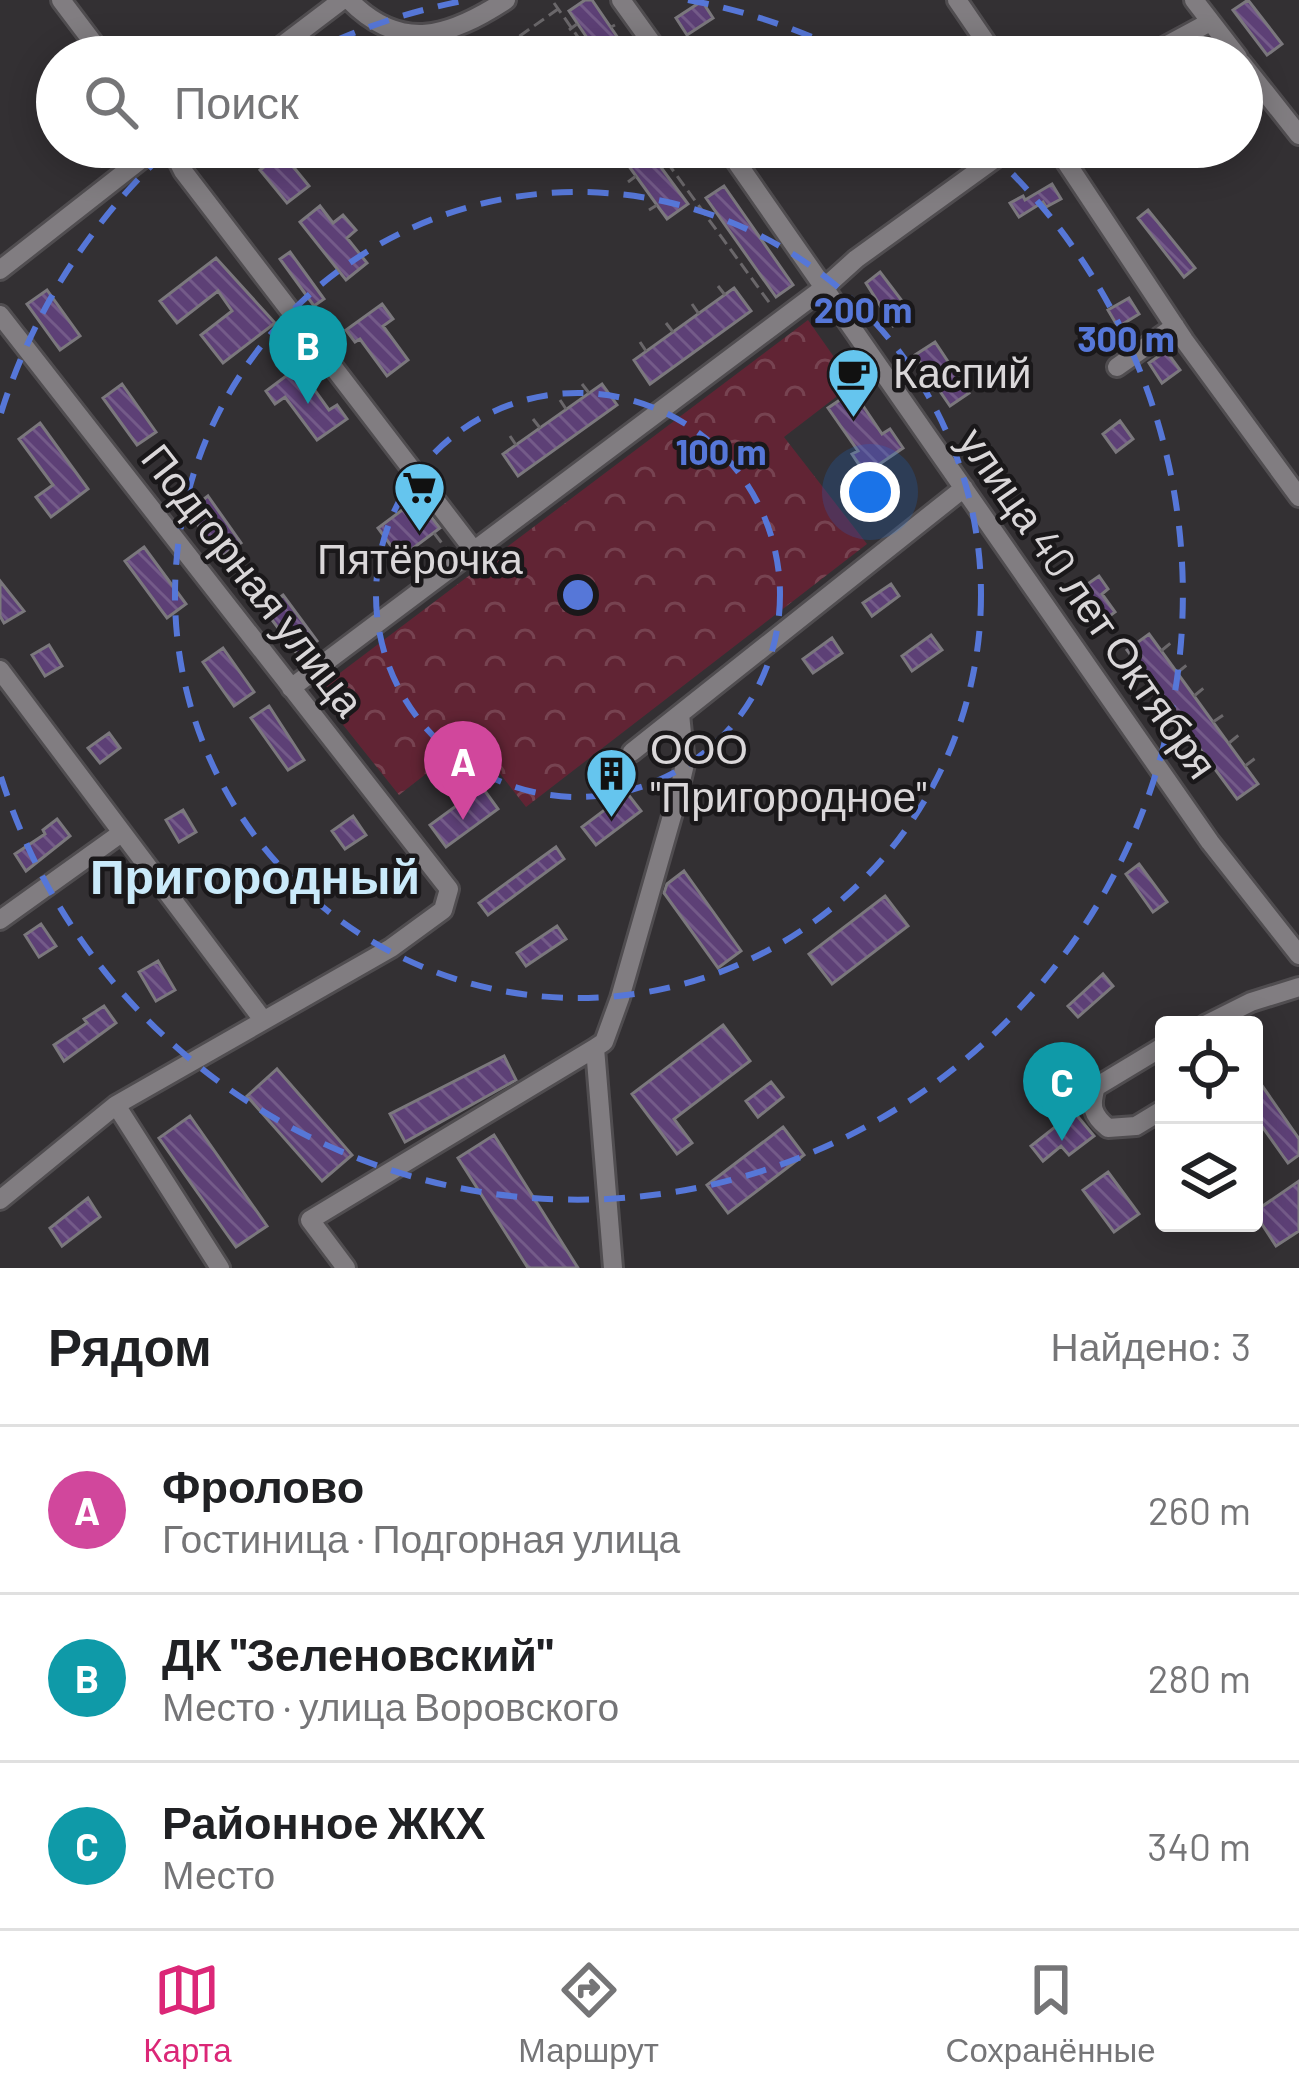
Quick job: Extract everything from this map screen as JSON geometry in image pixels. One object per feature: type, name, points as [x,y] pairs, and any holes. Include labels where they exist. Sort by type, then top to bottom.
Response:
[{"type":"street","points":[[61,0],[88,36]]},
{"type":"street","points":[[296,36],[345,0],[387,30],[418,35],[460,25],[506,0]]},
{"type":"street","points":[[622,0],[647,36]]},
{"type":"street","points":[[957,0],[982,36]]},
{"type":"street","points":[[1194,0],[1221,36]]},
{"type":"street","points":[[1184,36],[1210,22]]},
{"type":"street","points":[[1263,89],[1299,135]]},
{"type":"street","points":[[0,270],[130,168]]},
{"type":"street","points":[[181,168],[472,548]]},
{"type":"street","name":"улица 40 лет Октября","points":[[741,168],[1210,842],[1299,955]]},
{"type":"street","points":[[291,688],[982,168]]},
{"type":"street","points":[[1070,168],[1175,326],[1299,496]]},
{"type":"street","name":"Подгорная улица","points":[[0,315],[449,889],[443,910],[391,948],[263,1020]]},
{"type":"street","points":[[1117,367],[1175,326]]},
{"type":"street","points":[[632,752],[964,488]]},
{"type":"street","points":[[0,670],[263,1020],[116,1105],[6,1195],[0,1172]]},
{"type":"street","points":[[346,1268],[310,1220],[604,1042],[685,764],[680,714]]},
{"type":"street","points":[[0,920],[120,834]]},
{"type":"street","points":[[1223,1016],[1299,987]]},
{"type":"street","points":[[595,1048],[613,1268]]},
{"type":"street","points":[[1155,1051],[1096,1087],[1091,1103],[1095,1118],[1108,1128],[1136,1126],[1155,1114]]},
{"type":"street","points":[[116,1105],[210,1265]]},
{"type":"path","points":[[517,36],[556,6],[577,36]]},
{"type":"path","points":[[570,29],[578,24]]},
{"type":"path","points":[[671,168],[781,319]]},
{"type":"path","points":[[670,179],[675,174]]},
{"type":"path","points":[[628,182],[636,176]]},
{"type":"path","points":[[682,197],[688,192]]},
{"type":"path","points":[[649,210],[657,205]]},
{"type":"path","points":[[708,220],[717,213]]},
{"type":"path","points":[[733,253],[741,248]]},
{"type":"path","points":[[758,288],[765,282]]},
{"type":"path","points":[[718,286],[724,295]]},
{"type":"path","points":[[692,304],[699,314]]},
{"type":"path","points":[[666,323],[673,332]]},
{"type":"path","points":[[640,342],[646,351]]},
{"type":"path","points":[[582,383],[589,393]]},
{"type":"path","points":[[560,400],[566,409]]},
{"type":"path","points":[[533,419],[540,428]]},
{"type":"path","points":[[510,436],[516,445]]},
{"type":"path","points":[[1161,650],[1172,642]]},
{"type":"path","points":[[1177,673],[1188,664]]},
{"type":"path","points":[[1194,696],[1205,688]]},
{"type":"path","points":[[1214,722],[1225,714]]},
{"type":"path","points":[[1228,743],[1240,734]]},
{"type":"path","points":[[1245,766],[1257,758]]},
{"type":"green space","points":[[808,320],[853,384],[784,437],[867,544],[526,807],[472,738],[399,795],[316,691]]},
{"type":"building","points":[[592,0],[617,36],[586,36],[569,11]]},
{"type":"building","points":[[1248,0],[1282,44],[1267,55],[1263,36],[1253,36],[1233,10]]},
{"type":"building","points":[[702,1],[713,18],[687,35],[676,18]]},
{"type":"building","points":[[294,168],[309,186],[287,203],[260,170]]},
{"type":"building","points":[[630,168],[661,168],[688,204],[667,219]]},
{"type":"building","points":[[1052,184],[1061,199],[1046,207],[1043,202],[1019,217],[1010,203]]},
{"type":"building","points":[[724,186],[793,285],[776,297],[706,198]]},
{"type":"building","points":[[320,206],[333,223],[343,215],[356,230],[347,238],[367,263],[346,280],[300,222]]},
{"type":"building","points":[[1148,210],[1195,268],[1184,277],[1138,218]]},
{"type":"building","points":[[290,252],[324,299],[314,306],[280,259]]},
{"type":"building","points":[[216,258],[275,323],[223,363],[201,335],[232,311],[218,291],[177,323],[160,301]]},
{"type":"building","points":[[880,272],[912,314],[893,326],[866,283]]},
{"type":"building","points":[[734,288],[751,311],[650,384],[634,360]]},
{"type":"building","points":[[47,290],[80,336],[60,350],[27,304]]},
{"type":"building","points":[[1129,298],[1139,314],[1118,327],[1108,310]]},
{"type":"building","points":[[382,304],[393,319],[383,326],[408,360],[387,376],[360,339],[355,342],[346,330]]},
{"type":"building","points":[[935,342],[969,393],[950,406],[915,355]]},
{"type":"building","points":[[1166,351],[1180,370],[1162,383],[1149,363]]},
{"type":"building","points":[[298,367],[329,410],[337,405],[347,419],[317,440],[285,397],[275,404],[266,391]]},
{"type":"building","points":[[122,384],[156,432],[137,445],[103,398]]},
{"type":"building","points":[[602,384],[617,405],[518,476],[503,454]]},
{"type":"building","points":[[853,391],[882,434],[890,429],[903,448],[865,474],[852,454],[858,451],[828,408]]},
{"type":"building","points":[[1120,421],[1133,439],[1116,452],[1103,434]]},
{"type":"building","points":[[40,423],[88,489],[51,517],[36,497],[53,485],[19,439]]},
{"type":"building","points":[[208,496],[241,543],[221,557],[188,511]]},
{"type":"building","points":[[417,499],[440,528],[400,558],[378,528]]},
{"type":"building","points":[[144,547],[186,604],[167,618],[125,561]]},
{"type":"building","points":[[1099,576],[1108,589],[1102,594],[1115,612],[1099,624],[1076,592]]},
{"type":"building","points":[[0,581],[24,611],[4,623],[0,616]]},
{"type":"building","points":[[891,584],[899,596],[872,616],[863,603]]},
{"type":"building","points":[[283,595],[317,641],[298,655],[264,609]]},
{"type":"building","points":[[1149,634],[1258,784],[1237,799],[1127,650]]},
{"type":"building","points":[[931,635],[942,650],[912,671],[902,656]]},
{"type":"building","points":[[832,638],[842,653],[813,673],[803,659]]},
{"type":"building","points":[[49,645],[62,666],[45,676],[32,655]]},
{"type":"building","points":[[223,648],[254,692],[234,706],[203,662]]},
{"type":"building","points":[[269,706],[304,760],[288,770],[251,718]]},
{"type":"building","points":[[109,733],[120,748],[100,763],[88,748]]},
{"type":"building","points":[[482,787],[498,809],[446,847],[430,825]]},
{"type":"building","name":"ООО \"Пригородное\"","points":[[627,793],[641,811],[596,845],[582,827]]},
{"type":"building","points":[[183,810],[196,832],[179,842],[166,820]]},
{"type":"building","points":[[353,816],[366,835],[345,849],[332,831]]},
{"type":"building","points":[[57,819],[70,836],[26,871],[15,854],[45,834],[43,830]]},
{"type":"building","points":[[556,847],[564,859],[488,915],[479,903]]},
{"type":"building","points":[[1139,864],[1167,902],[1153,912],[1126,874]]},
{"type":"building","points":[[684,871],[741,951],[718,968],[664,893],[667,884]]},
{"type":"building","points":[[885,896],[908,926],[832,984],[809,954]]},
{"type":"building","points":[[41,924],[56,946],[39,957],[25,935]]},
{"type":"building","points":[[557,926],[566,939],[526,966],[517,953]]},
{"type":"building","points":[[158,961],[175,990],[156,1001],[139,972]]},
{"type":"building","points":[[1103,974],[1113,986],[1078,1017],[1068,1006]]},
{"type":"building","points":[[104,1006],[116,1023],[64,1061],[54,1045]]},
{"type":"building","points":[[723,1025],[750,1061],[674,1119],[692,1143],[677,1154],[632,1094]]},
{"type":"building","points":[[504,1056],[516,1080],[405,1142],[390,1114]]},
{"type":"building","points":[[277,1069],[352,1155],[322,1181],[247,1096]]},
{"type":"building","points":[[771,1082],[783,1097],[758,1117],[746,1101]]},
{"type":"building","points":[[1263,1087],[1299,1139],[1299,1155],[1288,1163],[1263,1128]]},
{"type":"building","points":[[1074,1112],[1094,1136],[1069,1155],[1061,1146],[1043,1161],[1031,1146]]},
{"type":"building","points":[[190,1116],[267,1226],[236,1247],[159,1138]]},
{"type":"building","points":[[783,1127],[804,1155],[728,1213],[707,1185]]},
{"type":"building","points":[[494,1135],[578,1268],[528,1268],[458,1158]]},
{"type":"building","points":[[1108,1172],[1139,1214],[1114,1232],[1083,1190]]},
{"type":"building","points":[[1299,1181],[1299,1231],[1276,1246],[1263,1226],[1263,1206]]},
{"type":"building","points":[[88,1198],[100,1217],[62,1246],[50,1228]]},
{"type":"place","name":"ДК \"Зеленовский\"","points":[[308,404]]},
{"type":"place","name":"Каспий","points":[[854,419]]},
{"type":"place","name":"Пятёрочка","points":[[420,533]]},
{"type":"place","name":"ООО \"Пригородное\"","points":[[611,819]]},
{"type":"place","name":"Фролово","points":[[463,820]]},
{"type":"place","name":"Районное ЖКХ","points":[[1062,1141]]},
{"type":"district","name":"Пригородный","points":[[255,877]]}]
